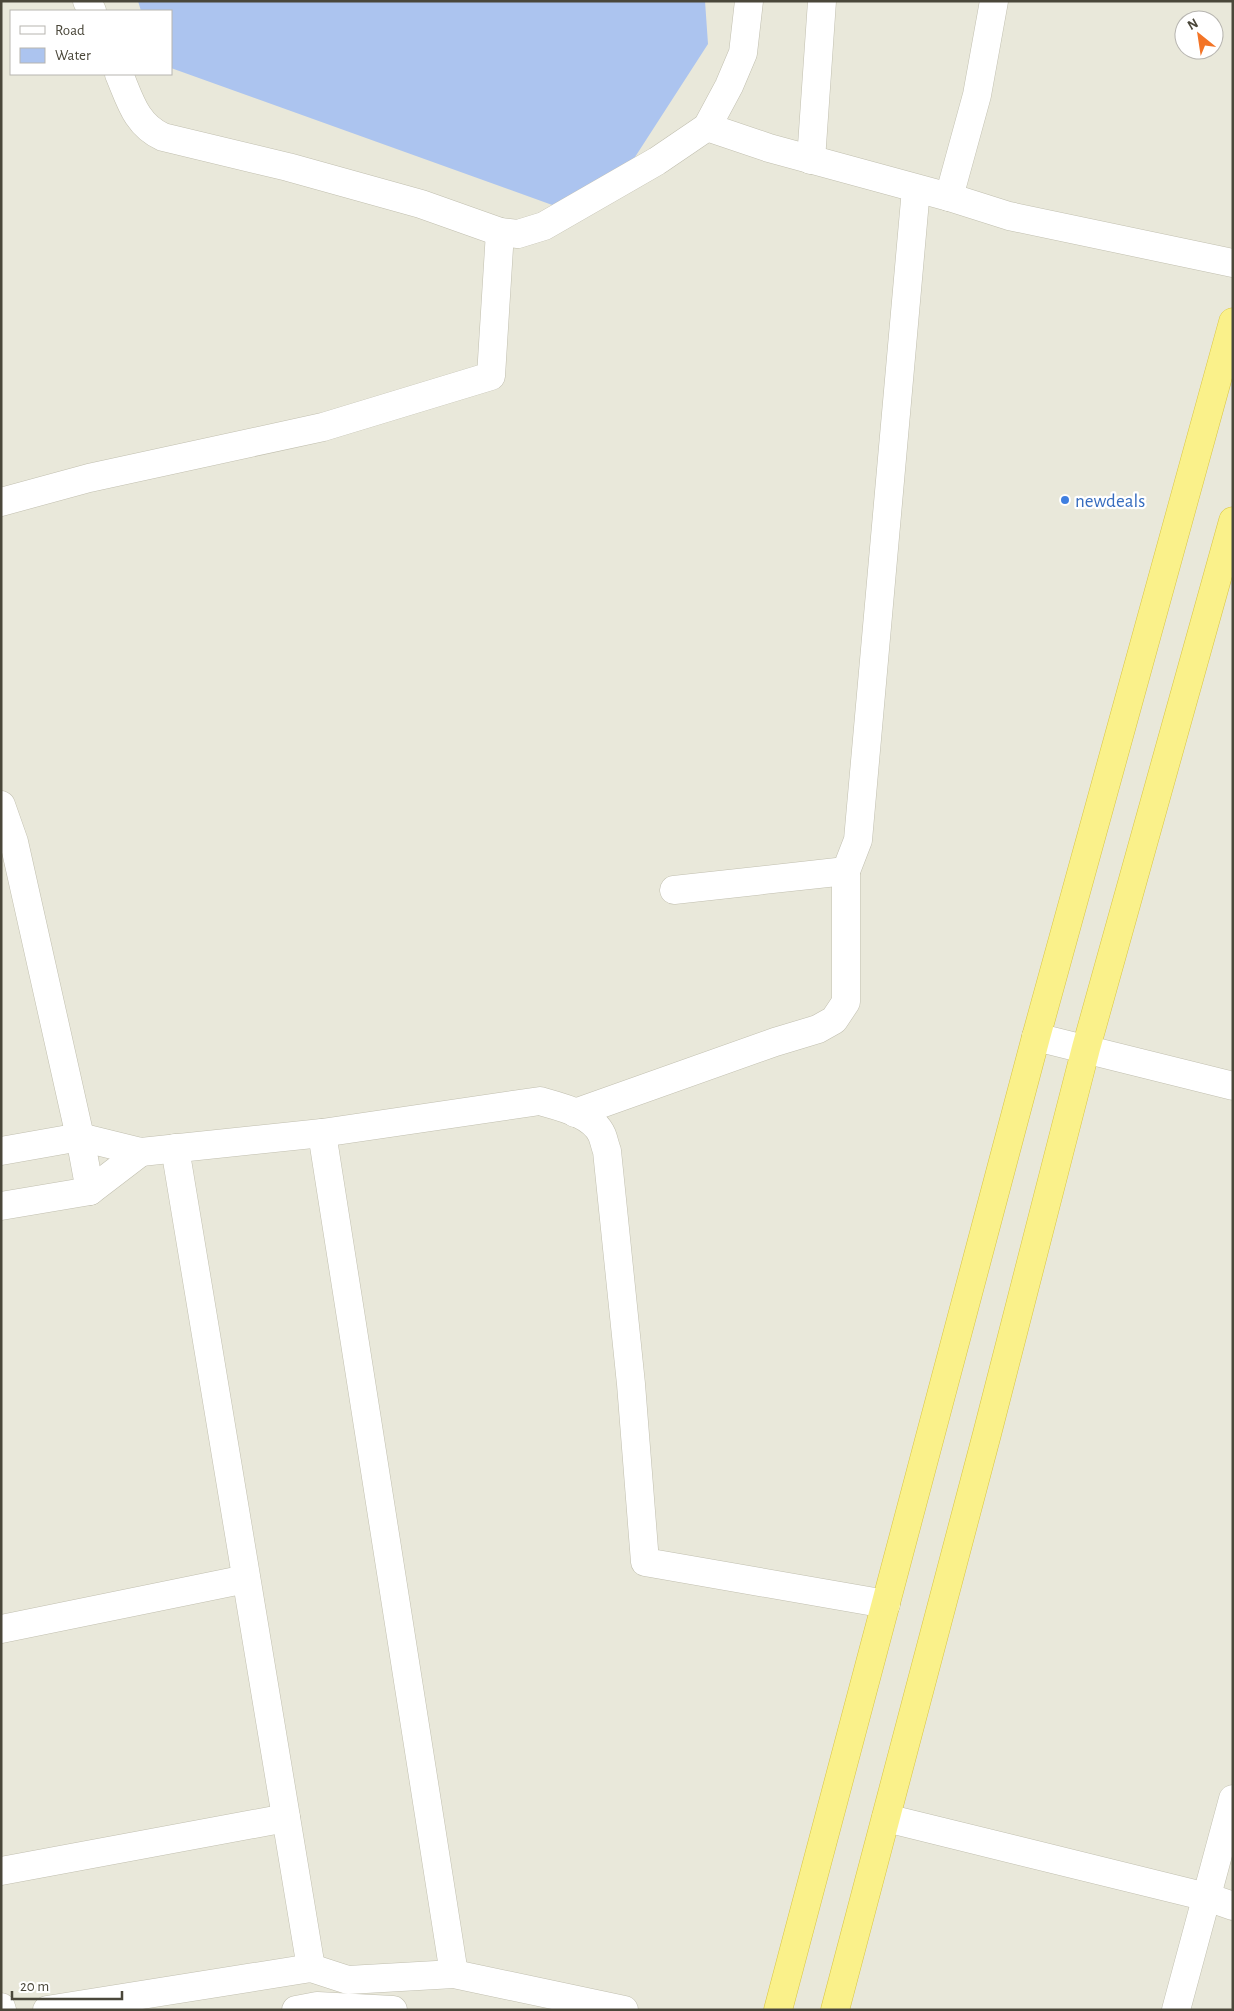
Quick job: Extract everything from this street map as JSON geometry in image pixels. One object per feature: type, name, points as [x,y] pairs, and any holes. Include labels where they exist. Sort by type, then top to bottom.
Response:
[{"type":"highway","points":[[778,2010],[1036,1037],[1233,322]]},
{"type":"highway","points":[[835,2010],[1086,1048],[1233,521]]},
{"type":"street","points":[[119,75],[138,117],[150,132],[163,137],[288,167],[421,204],[500,232],[518,234],[544,226],[657,161],[707,127],[729,86],[743,53],[749,1]]},
{"type":"street","points":[[811,160],[822,1]]},
{"type":"street","points":[[948,197],[977,95],[994,1]]},
{"type":"street","points":[[707,127],[811,160],[948,197],[1009,216],[1233,263]]},
{"type":"street","points":[[575,1113],[774,1042],[818,1029],[834,1020],[846,1002],[846,871],[858,840],[916,189]]},
{"type":"street","points":[[1,502],[89,478],[323,427],[491,376],[500,232]]},
{"type":"street","points":[[1,805],[8,844],[80,1138],[90,1191]]},
{"type":"street","points":[[674,890],[846,871]]},
{"type":"street","points":[[1036,1037],[1233,1086]]},
{"type":"street","points":[[1,1151],[80,1138],[141,1152],[322,1133],[540,1101],[590,1120],[602,1134],[607,1151],[631,1384],[644,1562],[886,1604]]},
{"type":"street","points":[[322,1133],[454,1974]]},
{"type":"street","points":[[175,1148],[311,1968]]},
{"type":"street","points":[[1,1206],[90,1191],[141,1152]]},
{"type":"street","points":[[1,1629],[246,1579]]},
{"type":"street","points":[[1176,2010],[1233,1799]]},
{"type":"street","points":[[1,1871],[286,1818]]},
{"type":"street","points":[[886,1818],[1207,1897],[1233,1906]]},
{"type":"street","points":[[47,2010],[311,1968],[348,1980],[454,1974],[624,2010]]},
{"type":"street","points":[[306,2008],[393,2010]]},
{"type":"shaded area","points":[[1,1],[1233,1],[1233,2010],[1,2010]]},
{"type":"water","points":[[138,1],[705,1],[708,44],[626,171],[555,206],[172,68],[172,10],[141,10]]},
{"type":"place","name":"newdeals","points":[[1065,500]]}]
